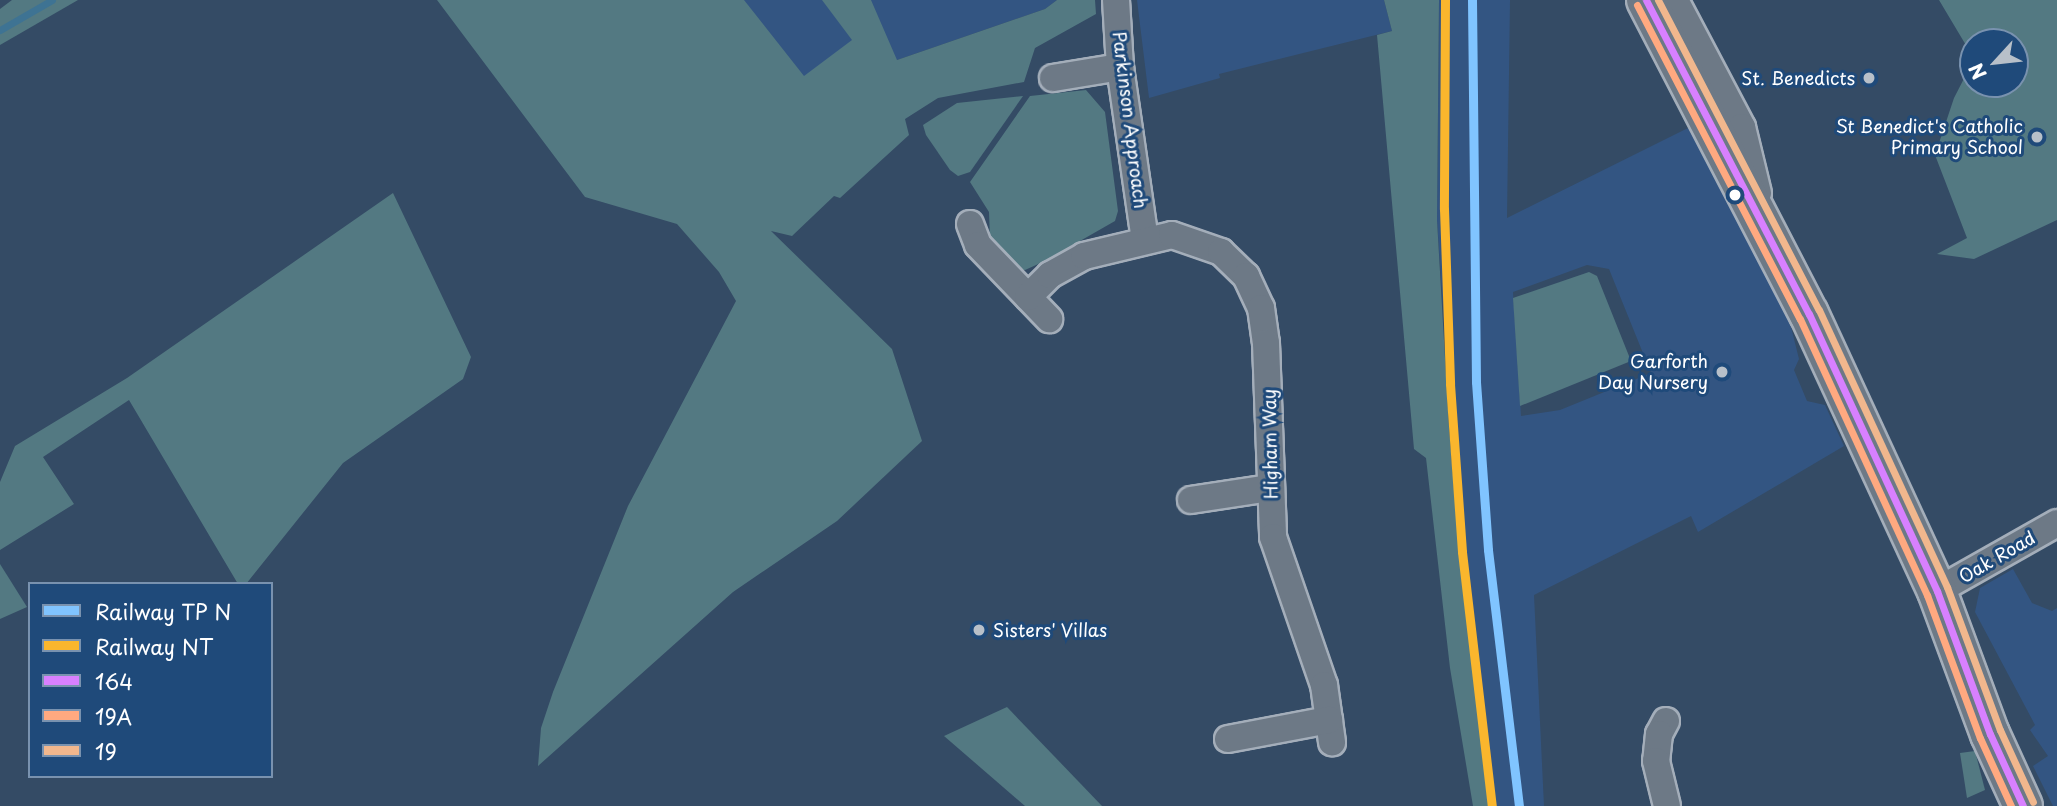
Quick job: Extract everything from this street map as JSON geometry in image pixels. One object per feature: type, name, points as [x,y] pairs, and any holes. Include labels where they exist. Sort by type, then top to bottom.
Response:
[{"type":"main road","points":[[1646,0],[1766,229],[1937,591],[1990,734],[2023,806]]},
{"type":"street","name":"Parkinson Approach","points":[[1116,0],[1120,67],[1145,240]]},
{"type":"street","points":[[1675,0],[1742,127],[1766,229]]},
{"type":"street","points":[[1053,78],[1120,67]]},
{"type":"street","points":[[970,224],[978,245],[1049,319]]},
{"type":"street","name":"Higham Way","points":[[1027,297],[1066,264],[1145,240],[1172,235],[1206,243],[1235,263],[1255,291],[1266,343],[1269,488],[1273,537],[1324,685],[1331,731],[1228,739]]},
{"type":"street","points":[[1191,500],[1269,488]]},
{"type":"street","name":"Oak Road","points":[[1937,591],[2057,523]]},
{"type":"street","points":[[1666,721],[1659,734],[1656,761],[1667,806]]},
{"type":"shaded area","points":[[563,0],[1057,0],[1045,9],[897,60],[918,110],[897,124]]},
{"type":"shaded area","points":[[1137,0],[1384,0],[1392,31],[1219,74],[1220,78],[1149,98]]},
{"type":"shaded area","points":[[1439,0],[1510,0],[1507,218],[1690,127],[1789,319],[1799,359],[1794,370],[1807,401],[1825,405],[1844,446],[1698,532],[1691,516],[1534,595],[1544,806],[1489,806],[1460,560],[1437,220]],"holes":[[[1587,265],[1609,269],[1651,373],[1560,410],[1521,416],[1513,292]]]},
{"type":"shaded area","points":[[2013,569],[2032,603],[2052,611],[2057,608],[2057,806],[2053,806],[2033,766],[2048,756],[2030,730],[2035,725],[1975,612],[1980,588]]},
{"type":"green space","points":[[12,0],[78,0],[0,45],[0,9]]},
{"type":"green space","points":[[437,0],[744,0],[804,76],[852,40],[822,0],[871,0],[897,60],[1045,9],[1057,0],[1095,0],[1096,14],[1035,48],[1024,82],[938,98],[905,119],[909,135],[840,198],[834,196],[792,236],[771,231],[892,349],[922,441],[837,521],[733,592],[538,766],[541,728],[553,692],[628,506],[736,301],[719,272],[677,224],[585,197]]},
{"type":"green space","points":[[1384,0],[1439,0],[1437,220],[1449,427],[1460,560],[1489,806],[1473,806],[1450,668],[1426,458],[1414,449],[1377,35],[1392,31]]},
{"type":"green space","points":[[1939,0],[2057,0],[2057,220],[1974,259],[1937,254],[1967,238],[1935,155],[1959,88],[1959,98],[2029,98],[2029,28],[1959,28],[1959,34]]},
{"type":"green space","points":[[1086,90],[1105,112],[1118,211],[1115,221],[1045,261],[1025,270],[1014,269],[990,240],[989,212],[970,182],[1030,96]]},
{"type":"green space","points":[[1023,96],[970,172],[958,176],[950,170],[926,135],[923,125],[957,103]]},
{"type":"green space","points":[[393,193],[471,357],[463,379],[343,463],[248,582],[237,582],[129,400],[43,457],[74,504],[0,550],[0,482],[15,446],[127,378]]},
{"type":"green space","points":[[1589,272],[1597,276],[1631,361],[1520,406],[1513,298]]},
{"type":"green space","points":[[0,564],[27,607],[0,619]]},
{"type":"green space","points":[[1007,707],[1102,806],[1025,806],[944,736]]},
{"type":"green space","points":[[1975,751],[1985,790],[1967,798],[1960,753]]},
{"type":"waterway","points":[[0,30],[52,0]]},
{"type":"transit line","points":[[1472,0],[1476,382],[1488,550],[1519,806]]},
{"type":"transit line","name":"164","points":[[1646,0],[1809,314],[1937,591],[1990,734],[2023,806]]},
{"type":"transit line","name":"19","points":[[1658,0],[1819,310],[1947,587],[2000,730],[2033,802]]},
{"type":"transit line","name":"19A","points":[[1637,5],[1800,319],[1927,595],[1980,738],[2011,806]]},
{"type":"rail line","name":"NT","points":[[1445,0],[1444,209],[1450,384],[1462,552],[1492,806]]},
{"type":"place","name":"St. Benedicts","points":[[1869,78]]},
{"type":"place","name":"St Benedict's Catholic Primary School","points":[[2037,137]]},
{"type":"place","name":"Garforth Day Nursery","points":[[1722,372]]},
{"type":"place","name":"Sisters' Villas","points":[[979,630]]}]
